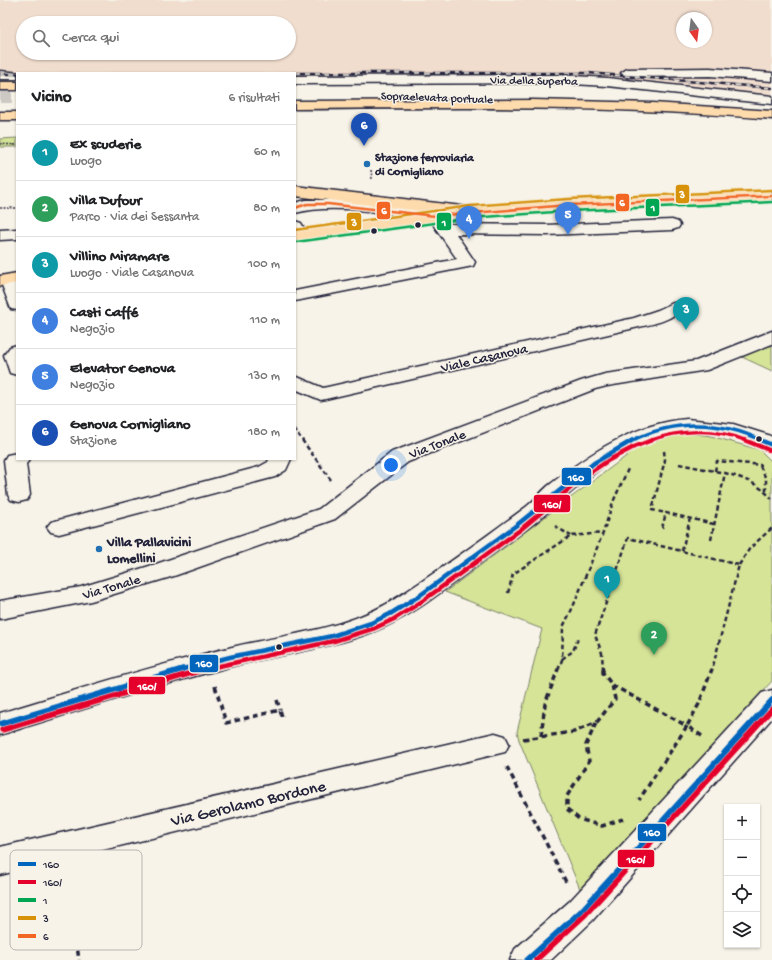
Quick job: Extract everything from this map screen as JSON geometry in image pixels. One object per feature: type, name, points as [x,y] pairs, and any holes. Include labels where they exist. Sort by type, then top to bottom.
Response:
[{"type":"main road","points":[[0,86],[16,86]]},
{"type":"main road","name":"Sopraelevata portuale","points":[[296,96],[439,96],[580,104]]},
{"type":"main road","points":[[296,114],[392,109],[580,104],[692,108],[772,115]]},
{"type":"main road","points":[[296,105],[392,109],[631,114],[772,124]]},
{"type":"main road","points":[[0,107],[16,107]]},
{"type":"main road","points":[[0,116],[16,116]]},
{"type":"main road","points":[[0,127],[16,127]]},
{"type":"main road","points":[[296,191],[431,206],[470,212]]},
{"type":"main road","points":[[297,232],[470,212],[568,205],[772,196]]},
{"type":"street","points":[[296,74],[710,72],[772,77]]},
{"type":"street","points":[[0,76],[16,75]]},
{"type":"street","name":"Via della Superba","points":[[296,80],[544,79],[638,86],[772,100]]},
{"type":"street","points":[[0,80],[16,80]]},
{"type":"street","points":[[296,208],[307,204],[328,204],[435,216],[446,229],[467,262],[296,296]]},
{"type":"street","points":[[446,229],[546,230],[672,225]]},
{"type":"street","points":[[0,235],[16,234]]},
{"type":"street","points":[[9,280],[16,301]]},
{"type":"street","name":"Viale Casanova","points":[[296,382],[321,394],[639,322],[664,314],[673,308]]},
{"type":"street","name":"Via Tonale","points":[[0,610],[82,595],[165,570],[327,514],[346,500],[377,472],[400,457],[588,385],[605,380],[700,366],[772,337]]},
{"type":"street","points":[[16,352],[13,355],[16,366]]},
{"type":"street","points":[[0,724],[222,658],[346,630],[382,618],[414,599],[537,509],[558,490],[611,453],[640,436],[664,428],[686,425],[720,427],[763,439],[768,454]]},
{"type":"street","points":[[16,460],[19,495]]},
{"type":"street","points":[[59,527],[267,472],[278,464],[280,460]]},
{"type":"street","points":[[527,960],[581,910],[772,700]]},
{"type":"street","name":"Via Gerolamo Bordone","points":[[45,850],[496,744]]},
{"type":"street","name":"Via Gerolamo Bordone","points":[[0,861],[10,859]]},
{"type":"path","points":[[0,144],[16,145]]},
{"type":"path","points":[[371,170],[372,179]]},
{"type":"path","points":[[0,208],[16,208]]},
{"type":"path","points":[[296,431],[346,500]]},
{"type":"path","points":[[659,447],[664,450],[665,460],[652,510],[714,524]]},
{"type":"path","points":[[760,466],[768,454]]},
{"type":"path","points":[[716,471],[717,461],[760,466]]},
{"type":"path","points":[[679,464],[725,472],[749,479],[766,492],[772,499]]},
{"type":"path","points":[[760,466],[766,479],[766,492]]},
{"type":"path","points":[[541,736],[545,704],[562,660],[563,627],[573,607],[628,467]]},
{"type":"path","points":[[711,540],[725,472]]},
{"type":"path","points":[[662,528],[666,513]]},
{"type":"path","points":[[682,551],[690,518]]},
{"type":"path","points":[[637,802],[646,792],[699,704],[712,671],[739,565],[750,548],[772,528]]},
{"type":"path","points":[[508,593],[513,574],[571,536],[603,533]]},
{"type":"path","points":[[628,813],[623,819],[602,826],[579,819],[567,809],[567,796],[589,761],[586,745],[596,722],[616,699],[612,685],[603,673],[602,653],[595,635],[628,538],[739,565]]},
{"type":"path","points":[[562,660],[572,651],[579,636]]},
{"type":"path","points":[[612,685],[687,726],[725,750]]},
{"type":"path","points":[[277,700],[283,720]]},
{"type":"path","points":[[226,723],[280,710]]},
{"type":"path","points":[[581,910],[496,744],[574,732],[596,722]]},
{"type":"path","points":[[62,846],[63,850]]},
{"type":"path","points":[[78,950],[79,960]]},
{"type":"shaded area","points":[[0,0],[772,0],[772,96],[595,77],[296,77],[296,72],[16,72],[16,73],[0,78]]},
{"type":"green space","points":[[16,138],[16,147],[0,147],[0,139]]},
{"type":"green space","points":[[772,344],[772,371],[742,357]]},
{"type":"green space","points":[[687,433],[711,436],[760,450],[772,462],[772,681],[580,889],[517,732],[542,629],[445,592],[633,451],[670,435]]},
{"type":"tunnel","points":[[0,97],[16,97]]},
{"type":"railway","points":[[296,73],[588,73],[772,88]]},
{"type":"railway","points":[[0,74],[16,74]]},
{"type":"transit line","name":"3","points":[[296,230],[470,206],[568,199],[772,190]]},
{"type":"transit line","name":"6","points":[[296,208],[307,204],[328,204],[435,216],[568,205],[772,196]]},
{"type":"transit line","name":"1","points":[[296,242],[471,218],[568,211],[772,202]]},
{"type":"transit line","name":"160","points":[[0,724],[172,672],[250,652],[332,636],[371,623],[390,614],[419,596],[518,524],[594,463],[642,435],[660,429],[688,424],[718,426],[746,434],[772,445]]},
{"type":"transit line","name":"160/","points":[[2,730],[201,670],[250,658],[314,646],[375,628],[403,614],[438,590],[463,570],[530,522],[585,476],[609,460],[634,447],[659,437],[684,432],[711,432],[739,437],[769,450]]},
{"type":"transit line","name":"160","points":[[527,960],[581,911],[772,700]]},
{"type":"transit line","name":"160/","points":[[536,960],[585,915],[772,709]]},
{"type":"place","name":"Genova Cornigliano","points":[[364,146]]},
{"type":"place","name":"Stazione ferroviaria di Cornigliano","points":[[367,164]]},
{"type":"place","name":"Elevator Genova","points":[[568,235]]},
{"type":"place","name":"Casti Caffé","points":[[469,239]]},
{"type":"place","name":"Villino Miramare","points":[[686,330]]},
{"type":"place","name":"Villa Pallavicini Lomellini","points":[[99,549]]},
{"type":"place","name":"Ex scuderie","points":[[607,599]]},
{"type":"place","name":"Villa Dufour","points":[[654,655]]}]
